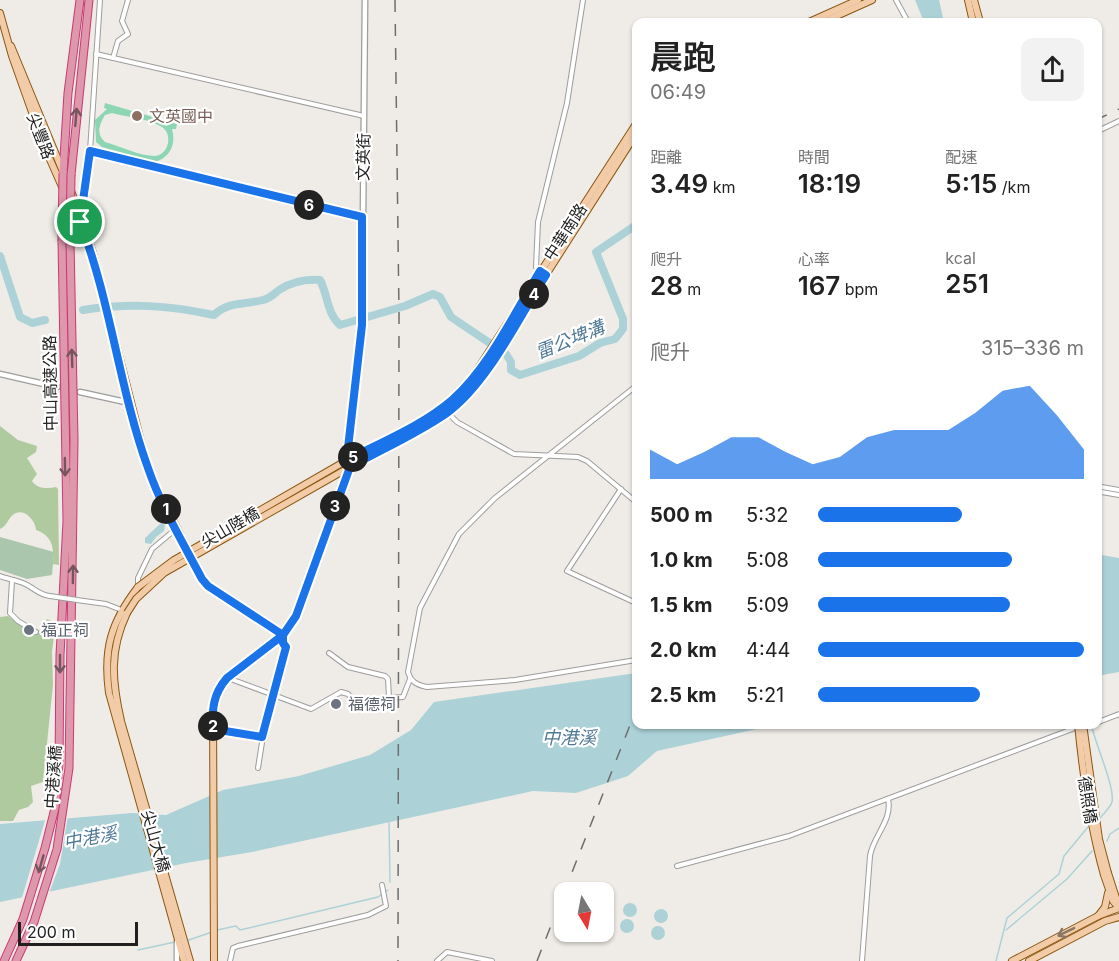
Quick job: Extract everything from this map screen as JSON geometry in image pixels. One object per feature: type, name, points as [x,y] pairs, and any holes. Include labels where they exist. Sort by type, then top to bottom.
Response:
[{"type":"highway","name":"中山高速公路","points":[[59,765],[60,655],[67,521],[63,173],[68,93],[80,0]]},
{"type":"highway","name":"中山高速公路","points":[[69,696],[74,440],[71,175],[89,0]]},
{"type":"highway","name":"中港溪橋","points":[[16,961],[34,922],[57,849],[69,768],[69,696]]},
{"type":"highway","name":"中港溪橋","points":[[4,961],[14,944],[37,878],[55,808],[59,765]]},
{"type":"main road","points":[[818,18],[858,0]]},
{"type":"main road","points":[[832,18],[872,0]]},
{"type":"main road","points":[[969,0],[974,18]]},
{"type":"main road","name":"尖豐路","points":[[0,13],[11,46],[78,208],[80,222],[105,296],[130,403]]},
{"type":"main road","name":"中華南路","points":[[445,410],[485,365],[632,130]]},
{"type":"main road","name":"中華南路","points":[[579,216],[632,140]]},
{"type":"main road","points":[[130,403],[148,470],[202,579],[208,586],[283,635],[227,678],[220,686],[213,704],[216,961]]},
{"type":"main road","points":[[350,463],[445,410]]},
{"type":"main road","name":"尖山陸橋","points":[[124,611],[138,587],[174,560],[350,463]]},
{"type":"main road","name":"尖山陸橋","points":[[124,611],[164,573],[350,463]]},
{"type":"main road","points":[[118,721],[112,665],[124,611]]},
{"type":"main road","name":"尖山大橋","points":[[118,721],[183,961]]},
{"type":"main road","name":"尖山大橋","points":[[118,721],[190,961]]},
{"type":"main road","name":"德照橋","points":[[1079,729],[1092,829],[1106,874]]},
{"type":"main road","name":"德照橋","points":[[1088,729],[1097,829],[1106,874]]},
{"type":"main road","points":[[1012,961],[1098,916],[1119,908],[1106,874]]},
{"type":"main road","points":[[1098,916],[1108,898],[1106,874]]},
{"type":"main road","points":[[1029,961],[1105,921],[1119,917]]},
{"type":"main road","points":[[208,961],[216,949]]},
{"type":"street","points":[[80,222],[90,151],[100,0]]},
{"type":"street","points":[[113,58],[118,41],[128,34],[122,21],[128,0]]},
{"type":"street","name":"文英街","points":[[350,463],[348,448],[362,325],[365,0]]},
{"type":"street","points":[[543,273],[536,267],[538,222],[567,103],[583,0]]},
{"type":"street","points":[[896,0],[906,18]]},
{"type":"street","points":[[96,54],[364,116]]},
{"type":"street","points":[[1102,129],[1119,121]]},
{"type":"street","points":[[90,151],[362,217]]},
{"type":"street","points":[[0,374],[57,387]]},
{"type":"street","points":[[329,653],[348,667],[385,676],[388,679],[389,698],[403,697],[410,679],[409,662],[420,608],[459,534],[495,498],[632,389]]},
{"type":"street","points":[[80,392],[130,403]]},
{"type":"street","points":[[445,410],[457,422],[513,454],[578,457],[587,461],[632,499]]},
{"type":"street","points":[[258,768],[262,737],[286,647],[283,643],[283,635],[296,616],[350,463]]},
{"type":"street","points":[[1102,487],[1119,490]]},
{"type":"street","points":[[621,489],[567,571],[632,601]]},
{"type":"street","points":[[1102,492],[1119,495]]},
{"type":"street","points":[[138,587],[138,578],[152,549],[177,528]]},
{"type":"street","points":[[0,576],[22,582],[42,595],[84,601],[124,611]]},
{"type":"street","points":[[12,581],[10,613],[36,632]]},
{"type":"street","points":[[410,679],[418,685],[427,687],[467,685],[515,680],[632,661]]},
{"type":"street","points":[[227,678],[310,709],[341,692],[348,694],[354,701]]},
{"type":"street","points":[[1102,721],[1119,714]]},
{"type":"street","points":[[213,729],[262,737]]},
{"type":"street","points":[[677,866],[770,842],[1072,729]]},
{"type":"street","points":[[862,961],[872,842],[887,819],[888,799]]},
{"type":"street","points":[[230,961],[233,948],[238,946],[368,915],[386,906],[382,885]]},
{"type":"street","points":[[177,936],[177,961]]},
{"type":"street","points":[[437,961],[447,952],[492,961]]},
{"type":"green space","points":[[105,103],[177,124],[176,129],[172,129],[171,149],[165,157],[155,162],[102,147],[96,142],[95,120],[107,109],[104,108]],"holes":[[[112,113],[144,120],[162,127],[168,134],[168,144],[164,152],[160,155],[149,156],[105,142],[99,129],[105,115]]]},
{"type":"green space","points":[[0,426],[18,440],[37,446],[36,452],[27,458],[37,474],[32,481],[34,484],[42,488],[56,487],[58,489],[59,565],[53,564],[53,548],[49,539],[36,530],[34,523],[26,514],[18,512],[14,514],[0,529]]},
{"type":"green space","points":[[0,537],[54,552],[52,575],[27,579],[0,570]]},
{"type":"green space","points":[[8,616],[23,627],[36,631],[41,630],[47,619],[56,623],[52,651],[53,685],[43,782],[31,786],[33,802],[28,807],[19,810],[13,821],[0,821],[0,617]]},
{"type":"water","points":[[915,0],[939,0],[943,18],[922,18]]},
{"type":"water","points":[[161,523],[165,525],[164,531],[151,544],[145,543],[145,538]]},
{"type":"water","points":[[1102,555],[1119,558],[1119,672],[1102,675]]},
{"type":"water","name":"中港溪","points":[[632,674],[632,729],[758,729],[657,751],[628,776],[576,793],[533,791],[252,852],[186,863],[0,902],[0,824],[132,813],[166,815],[223,790],[299,776],[370,755],[411,730],[434,702]]},
{"type":"water","points":[[627,903],[633,903],[637,910],[633,917],[627,917],[623,913],[623,907]]},
{"type":"water","points":[[658,909],[664,909],[668,916],[664,923],[658,923],[654,919],[654,913]]},
{"type":"water","points":[[624,919],[630,919],[634,926],[630,933],[624,933],[620,929],[620,923]]},
{"type":"water","points":[[655,926],[661,926],[665,933],[661,940],[655,940],[651,936],[651,930]]},
{"type":"pier","points":[[68,815],[60,864],[48,896],[21,901],[46,817]]},
{"type":"waterway","name":"雷公埤溝","points":[[83,310],[117,306],[148,306],[214,315],[231,305],[265,299],[294,283],[320,280],[330,310],[340,325],[405,306],[433,294],[440,297],[451,317],[506,354],[511,362],[511,370],[520,375],[579,356],[600,343],[615,339],[623,329],[623,319],[596,252],[632,228]]},
{"type":"waterway","name":"雷公埤溝","points":[[0,256],[20,317],[32,323],[45,320]]},
{"type":"waterway","points":[[1093,729],[1112,795],[1111,804],[1100,818]]},
{"type":"waterway","points":[[389,820],[390,882]]},
{"type":"waterway","points":[[996,961],[1007,918],[1059,874],[1064,856],[1088,827]]},
{"type":"waterway","points":[[1107,841],[1110,834],[1119,828]]},
{"type":"waterway","points":[[1006,930],[1067,879],[1092,851]]},
{"type":"waterway","points":[[217,930],[236,926],[240,930],[378,897],[388,890]]},
{"type":"waterway","points":[[186,941],[212,932]]},
{"type":"waterway","points":[[138,950],[175,942]]},
{"type":"tunnel","points":[[57,387],[80,392]]},
{"type":"railway","points":[[395,0],[399,314],[398,961]]},
{"type":"railway","points":[[1102,117],[1119,109]]},
{"type":"railway","points":[[537,961],[632,720]]},
{"type":"place","name":"文英國中","points":[[137,116]]},
{"type":"place","name":"福正祠","points":[[29,630]]},
{"type":"place","name":"福德祠","points":[[336,704]]},
{"type":"route","points":[[80,222],[90,151],[362,217],[362,325],[348,448],[349,459],[444,407],[454,398],[489,354],[540,271],[546,275],[480,378],[466,394],[447,412],[350,467],[296,616],[290,628],[283,635],[283,643],[286,647],[262,737],[213,729],[213,704],[220,686],[227,678],[283,635],[208,586],[202,579],[166,508],[148,470],[101,280],[80,222]]}]
